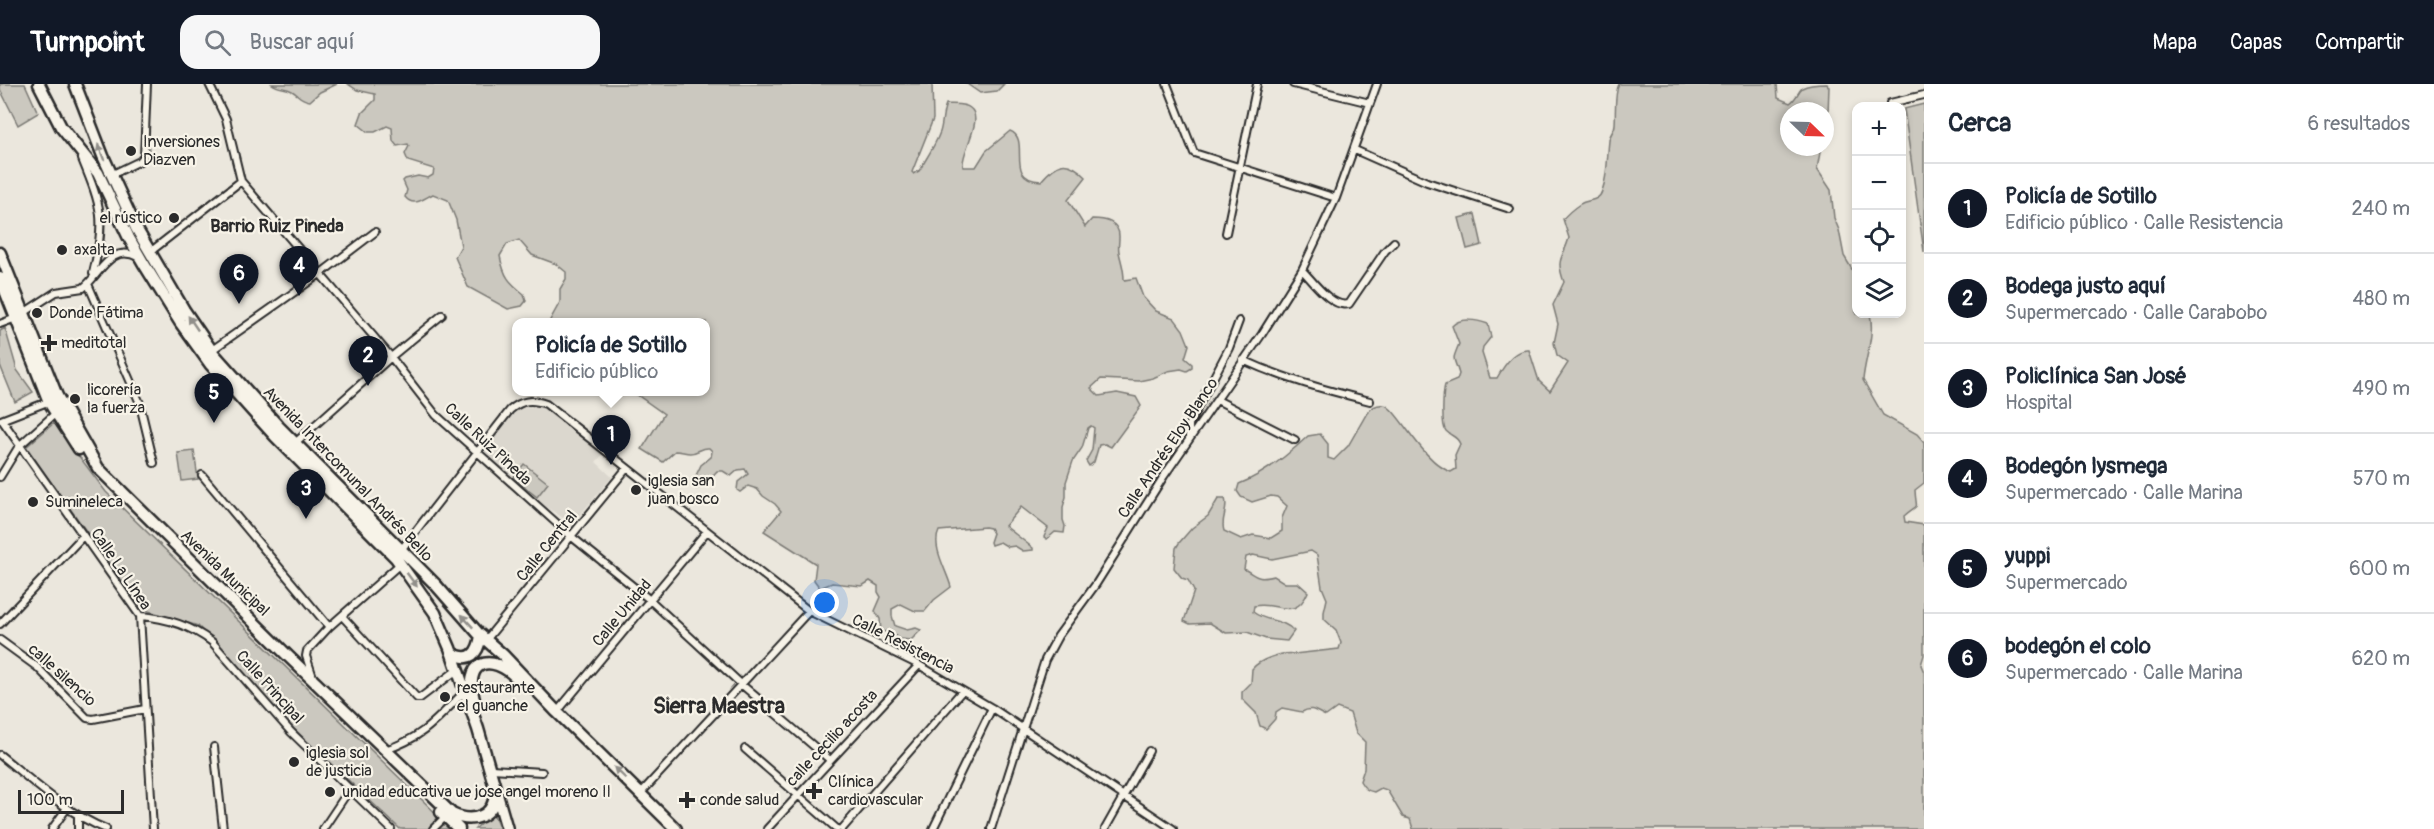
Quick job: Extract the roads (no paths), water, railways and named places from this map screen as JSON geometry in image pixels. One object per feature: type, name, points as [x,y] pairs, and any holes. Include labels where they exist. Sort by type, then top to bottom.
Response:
[{"type":"highway","name":"Avenida Intercomunal Andrés Bello","points":[[39,84],[61,127],[98,173],[180,322],[211,365],[275,436],[400,564],[435,613],[452,653],[507,829]]},
{"type":"highway","name":"Avenida Intercomunal Andrés Bello","points":[[75,84],[145,256],[212,350],[252,398],[295,443],[557,712],[676,829]]},
{"type":"highway","name":"Avenida Municipal","points":[[0,253],[20,315],[53,399],[103,480],[459,829]]},
{"type":"highway","name":"Avenida Municipal","points":[[0,278],[20,315]]},
{"type":"highway","name":"Avenida Municipal","points":[[230,602],[315,680],[442,806],[460,818],[477,819],[491,808],[495,796],[493,783]]},
{"type":"highway","points":[[452,653],[460,657],[472,656],[484,638]]},
{"type":"highway","points":[[477,729],[479,715],[470,685],[471,676],[474,670],[486,662],[492,662],[507,669],[557,712]]},
{"type":"street","points":[[111,175],[144,156],[147,84]]},
{"type":"street","name":"Calle Ruiz Pineda","points":[[209,84],[226,119],[241,181],[391,357],[436,415],[572,537],[650,600],[741,684],[830,760]]},
{"type":"street","points":[[1167,84],[1194,153],[1336,198]]},
{"type":"street","points":[[1226,232],[1257,84]]},
{"type":"street","points":[[1293,84],[1318,87],[1370,103]]},
{"type":"street","name":"Calle Andrés Eloy Blanco","points":[[991,829],[1025,729],[1045,660],[1058,636],[1096,584],[1302,270],[1336,198],[1377,84]]},
{"type":"street","points":[[1894,102],[1924,95]]},
{"type":"street","points":[[1355,150],[1427,182],[1510,209]]},
{"type":"street","points":[[80,152],[101,210],[102,227],[90,281],[139,401],[154,463]]},
{"type":"street","points":[[0,324],[20,315],[56,292],[83,288],[100,266],[119,254],[145,256],[241,181]]},
{"type":"street","points":[[212,350],[375,232]]},
{"type":"street","points":[[1302,270],[1334,302],[1349,304],[1385,251],[1394,242]]},
{"type":"street","points":[[295,443],[391,357],[442,315]]},
{"type":"street","points":[[1190,440],[1189,424],[1229,348],[1239,321]]},
{"type":"street","points":[[1243,360],[1270,373],[1370,401]]},
{"type":"street","points":[[1,420],[53,399]]},
{"type":"street","name":"Calle Resistencia","points":[[401,550],[475,452],[510,410],[523,401],[534,400],[555,410],[809,611],[919,665],[992,708],[1173,829]]},
{"type":"street","points":[[1217,400],[1295,440]]},
{"type":"street","points":[[0,477],[19,446],[59,411]]},
{"type":"street","name":"Calle La Línea","points":[[1,420],[140,616],[153,829]]},
{"type":"street","name":"Calle Central","points":[[484,638],[572,537],[627,468]]},
{"type":"street","points":[[202,475],[329,627]]},
{"type":"street","name":"Calle Unidad","points":[[557,712],[707,531]]},
{"type":"street","points":[[0,624],[83,536]]},
{"type":"street","points":[[315,680],[306,656],[307,651],[329,627],[400,564]]},
{"type":"street","points":[[640,793],[809,611]]},
{"type":"street","name":"Calle Principal","points":[[140,616],[158,617],[178,622],[198,631],[212,642],[291,732],[390,829]]},
{"type":"street","points":[[342,616],[417,698],[457,670]]},
{"type":"street","name":"calle silencio","points":[[0,640],[37,667],[87,718],[93,719],[145,709]]},
{"type":"street","name":"calle cecilio acosta","points":[[767,829],[919,665]]},
{"type":"street","points":[[842,829],[962,691]]},
{"type":"street","points":[[385,750],[424,732],[464,692]]},
{"type":"street","points":[[933,829],[992,708]]},
{"type":"street","points":[[214,747],[223,829]]},
{"type":"street","points":[[745,749],[837,829]]},
{"type":"street","points":[[1105,829],[1149,751]]},
{"type":"street","points":[[0,755],[78,816],[106,829]]},
{"type":"street","points":[[490,769],[542,772]]},
{"type":"street","points":[[323,829],[349,790]]},
{"type":"street","points":[[52,829],[67,808]]},
{"type":"street","points":[[78,816],[78,829]]},
{"type":"street","points":[[433,829],[446,816]]},
{"type":"place","name":"Inversiones Diazven","points":[[131,151]]},
{"type":"place","name":"el rústico","points":[[174,218]]},
{"type":"place","name":"axalta","points":[[62,250]]},
{"type":"place","name":"Bodegón lysmega","points":[[299,296]]},
{"type":"place","name":"bodegón el colo","points":[[239,304]]},
{"type":"place","name":"Donde Fátima","points":[[37,313]]},
{"type":"place","name":"meditotal","points":[[49,343]]},
{"type":"place","name":"Bodega justo aquí","points":[[368,386]]},
{"type":"place","name":"licorería la fuerza","points":[[75,399]]},
{"type":"place","name":"yuppi","points":[[214,423]]},
{"type":"place","name":"Policía de Sotillo","points":[[611,465]]},
{"type":"place","name":"iglesia san juan bosco","points":[[636,490]]},
{"type":"place","name":"Sumineleca","points":[[33,502]]},
{"type":"place","name":"Policlínica San José","points":[[306,519]]},
{"type":"place","name":"restaurante el guanche","points":[[445,697]]},
{"type":"place","name":"iglesia sol de justicia","points":[[294,762]]},
{"type":"place","name":"Clínica cardiovascular","points":[[814,791]]},
{"type":"place","name":"unidad educativa ue jose angel moreno II","points":[[330,792]]},
{"type":"place","name":"conde salud","points":[[687,800]]},
{"type":"district","name":"Barrio Ruiz Pineda","points":[[277,226]]},
{"type":"district","name":"Sierra Maestra","points":[[719,706]]}]
